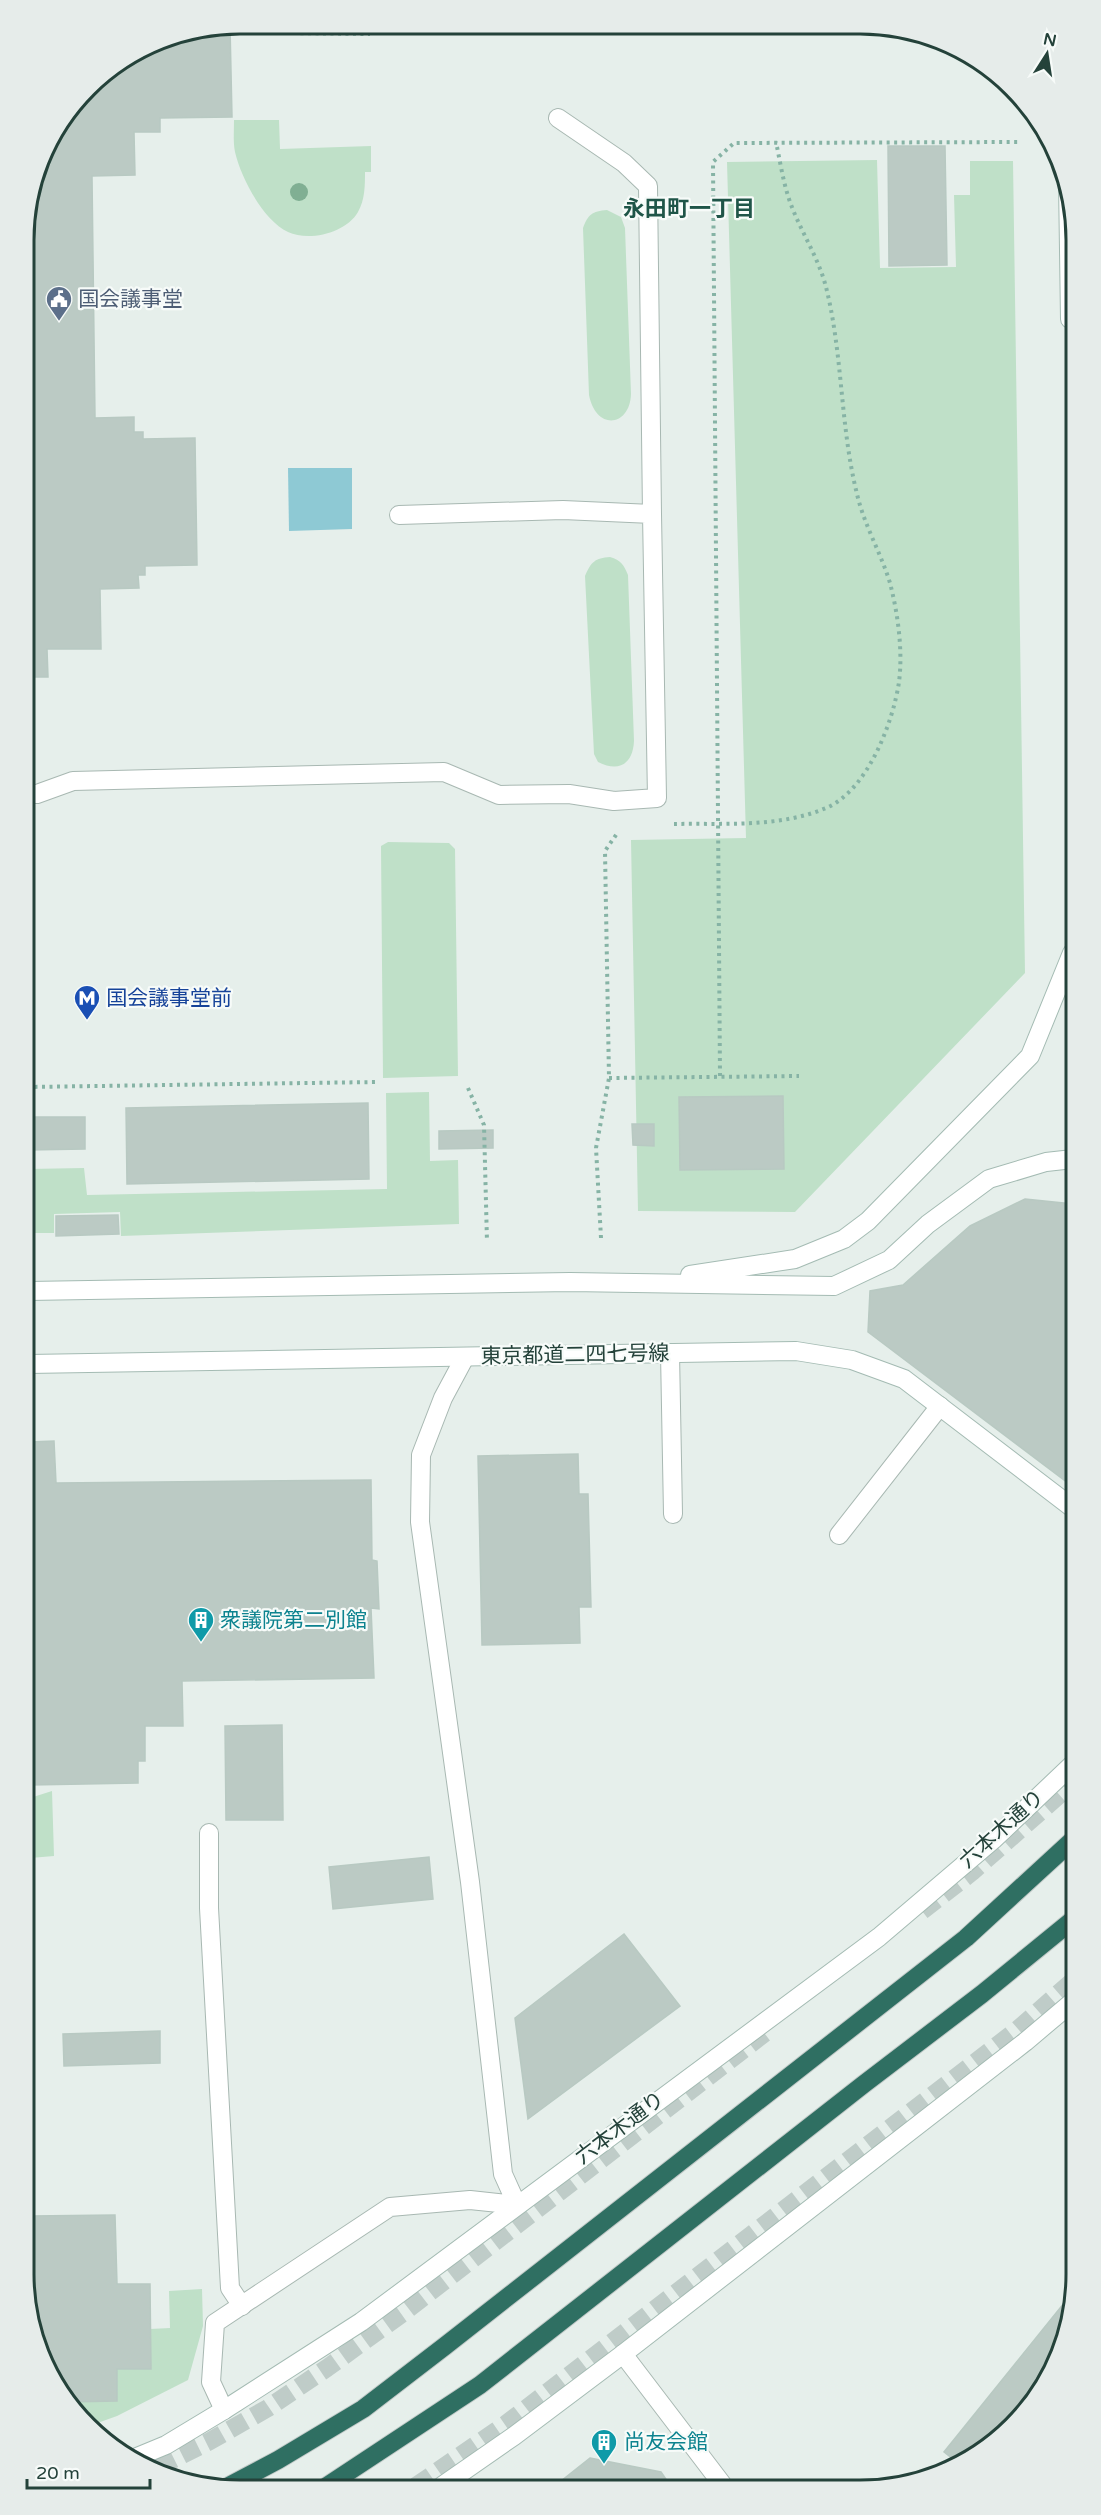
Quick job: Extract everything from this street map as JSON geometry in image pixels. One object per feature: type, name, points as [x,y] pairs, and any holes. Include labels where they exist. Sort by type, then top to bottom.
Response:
[{"type":"highway","points":[[240,2480],[363,2409],[958,1945],[1066,1846]]},
{"type":"highway","points":[[336,2480],[480,2385],[982,1994],[1066,1925]]},
{"type":"main road","points":[[35,794],[73,781],[444,772],[499,795],[569,794],[614,801],[657,798],[648,186],[624,163],[558,118]]},
{"type":"main road","points":[[399,514],[563,510],[652,514]]},
{"type":"main road","points":[[638,1283],[795,1259],[844,1239],[868,1221],[1030,1056],[1066,968]]},
{"type":"main road","points":[[34,1292],[570,1281],[834,1286],[889,1260],[928,1224],[989,1179],[1046,1162],[1066,1160]]},
{"type":"main road","name":"東京都道二四七号線","points":[[34,1364],[796,1351],[852,1360],[904,1379],[1066,1503]]},
{"type":"main road","points":[[670,1353],[673,1514]]},
{"type":"main road","points":[[465,1357],[443,1398],[421,1455],[420,1522],[470,1882],[503,2174],[517,2205]]},
{"type":"main road","points":[[839,1536],[940,1406]]},
{"type":"main road","name":"六本木通り","points":[[142,2455],[166,2445],[224,2410],[361,2322],[879,1937],[993,1840],[1066,1771]]},
{"type":"main road","points":[[209,1833],[209,1908],[230,2288],[242,2306]]},
{"type":"main road","points":[[451,2480],[514,2436],[623,2354],[1025,2042],[1066,2007]]},
{"type":"main road","points":[[224,2410],[211,2382],[215,2324],[390,2207],[470,2200],[517,2205]]},
{"type":"main road","points":[[623,2354],[719,2480]]},
{"type":"path","points":[[672,824],[767,822],[802,816],[829,807],[847,794],[867,769],[879,748],[899,683],[900,650],[896,614],[890,584],[858,497],[851,469],[836,335],[825,286],[790,200],[776,142]]},
{"type":"path","points":[[720,1076],[713,162],[735,143],[1018,142]]},
{"type":"path","points":[[601,1239],[596,1148],[609,1078],[605,851],[618,831]]},
{"type":"path","points":[[609,1078],[800,1076]]},
{"type":"path","points":[[35,1087],[377,1082]]},
{"type":"path","points":[[468,1088],[484,1125],[487,1242]]},
{"type":"green space","points":[[234,120],[279,120],[280,149],[371,146],[371,172],[365,172],[365,187],[358,212],[345,225],[316,236],[297,235],[279,226],[254,197],[242,174],[234,148]]},
{"type":"green space","points":[[877,160],[880,268],[956,267],[954,195],[970,195],[970,161],[1013,161],[1025,973],[795,1212],[638,1211],[631,840],[746,838],[727,162]]},
{"type":"green space","points":[[607,210],[621,217],[625,228],[631,394],[625,413],[612,420],[598,415],[589,395],[583,228],[591,214]]},
{"type":"green space","points":[[610,557],[622,563],[628,575],[634,741],[628,760],[619,766],[598,762],[594,754],[585,576],[594,562]]},
{"type":"green space","points":[[388,842],[449,843],[455,849],[458,1076],[383,1078],[381,846]]},
{"type":"green space","points":[[429,1092],[430,1161],[458,1160],[459,1224],[121,1236],[120,1212],[54,1214],[54,1233],[35,1233],[35,1169],[84,1168],[87,1195],[387,1189],[386,1093]]},
{"type":"green space","points":[[52,1791],[54,1856],[34,1858],[34,1797]]},
{"type":"green space","points":[[202,2289],[203,2326],[188,2380],[117,2416],[99,2423],[79,2402],[117,2401],[117,2369],[151,2369],[150,2329],[170,2328],[169,2291]]},
{"type":"water","points":[[288,468],[352,468],[352,529],[289,531]]},
{"type":"building","name":"国会議事堂","points":[[230,35],[232,117],[160,118],[160,132],[134,132],[135,175],[92,176],[95,418],[134,417],[134,432],[143,432],[143,439],[195,438],[197,565],[145,566],[145,575],[138,575],[139,588],[100,589],[101,649],[47,649],[48,677],[35,677],[35,227],[38,201],[50,162],[69,126],[105,86],[126,69],[175,45]]},
{"type":"building","points":[[888,146],[945,146],[947,265],[889,266]]},
{"type":"building","points":[[783,1096],[784,1169],[680,1170],[679,1097]]},
{"type":"building","points":[[368,1103],[369,1179],[127,1184],[126,1108]]},
{"type":"building","points":[[35,1117],[85,1117],[85,1149],[35,1150]]},
{"type":"building","points":[[632,1124],[654,1124],[654,1146],[633,1145]]},
{"type":"building","points":[[493,1130],[493,1148],[439,1149],[439,1131]]},
{"type":"building","points":[[1025,1199],[1066,1203],[1066,1481],[868,1332],[870,1291],[903,1285],[970,1226]]},
{"type":"building","points":[[118,1215],[119,1234],[56,1236],[56,1216]]},
{"type":"building","name":"衆議院第二別館","points":[[54,1441],[56,1483],[371,1480],[372,1560],[377,1561],[379,1609],[371,1608],[374,1678],[182,1681],[183,1726],[145,1726],[145,1761],[138,1761],[138,1783],[34,1785],[34,1442]]},
{"type":"building","points":[[578,1454],[579,1494],[588,1494],[591,1607],[579,1607],[580,1643],[482,1645],[478,1456]]},
{"type":"building","points":[[282,1725],[283,1820],[226,1820],[225,1726]]},
{"type":"building","points":[[429,1857],[433,1899],[333,1909],[329,1867]]},
{"type":"building","points":[[624,1934],[680,2006],[528,2119],[515,2018]]},
{"type":"building","points":[[160,2031],[160,2063],[64,2066],[63,2034]]},
{"type":"building","points":[[115,2215],[117,2284],[150,2284],[151,2369],[117,2369],[117,2401],[79,2402],[50,2353],[36,2301],[34,2216]]},
{"type":"building","points":[[1064,2303],[1051,2353],[1024,2400],[996,2429],[975,2446],[952,2458],[944,2452]]},
{"type":"building","name":"尚友会館","points":[[590,2458],[661,2472],[667,2480],[562,2480]]},
{"type":"tunnel","points":[[922,1911],[972,1872],[1066,1789]]},
{"type":"tunnel","points":[[425,2480],[506,2424],[1017,2030],[1066,1987]]},
{"type":"tunnel","points":[[163,2465],[268,2408],[327,2368],[403,2313],[770,2029]]},
{"type":"place","name":"国会議事堂","points":[[59,322]]},
{"type":"place","name":"国会議事堂前","points":[[87,1021]]},
{"type":"place","name":"衆議院第二別館","points":[[201,1643]]},
{"type":"place","name":"尚友会館","points":[[604,2465]]},
{"type":"district","name":"永田町一丁目","points":[[689,209]]}]
